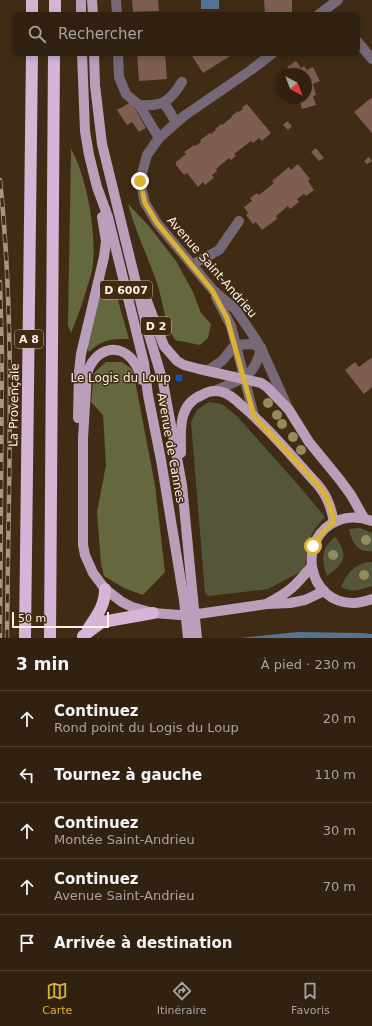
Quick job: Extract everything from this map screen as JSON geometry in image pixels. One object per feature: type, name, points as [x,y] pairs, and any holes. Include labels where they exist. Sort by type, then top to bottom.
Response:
[{"type":"highway","points":[[32,0],[32,12]]},
{"type":"highway","points":[[54,12],[55,0]]},
{"type":"highway","name":"La Provençale","points":[[25,638],[32,56]]},
{"type":"highway","name":"A 8","points":[[50,638],[54,56]]},
{"type":"highway","points":[[82,637],[105,600],[105,589]]},
{"type":"highway","points":[[82,637],[102,622],[153,613]]},
{"type":"main road","points":[[81,0],[81,12]]},
{"type":"main road","points":[[92,0],[92,12]]},
{"type":"main road","name":"Avenue de Cannes","points":[[82,56],[85,131],[89,154],[97,187],[108,217],[144,363],[148,395],[188,600],[197,638]]},
{"type":"main road","name":"D 6007","points":[[94,56],[95,85],[102,144],[130,256]]},
{"type":"main road","points":[[83,438],[78,417],[79,366],[84,338],[100,276],[106,241],[97,187]]},
{"type":"main road","name":"Avenue de Cannes","points":[[130,256],[147,328],[163,382],[182,485],[188,600],[188,638]]},
{"type":"main road","name":"D 2","points":[[130,256],[164,346],[172,357],[184,365],[261,382],[289,410],[309,442],[340,480],[368,519]]},
{"type":"main road","points":[[148,395],[137,365],[126,354],[115,350],[109,350],[98,355],[89,366],[87,374],[83,438],[83,545],[85,555],[93,573],[105,589],[122,602],[153,613],[166,614],[198,614],[266,604],[290,603],[305,600],[324,591]]},
{"type":"main road","points":[[182,485],[182,418],[186,407],[190,402],[202,394],[216,390]]},
{"type":"main road","name":"D 2","points":[[216,390],[224,392],[230,396],[254,416],[325,493],[329,501],[334,522]]},
{"type":"main road","points":[[368,519],[344,518],[327,527],[313,546],[311,567],[317,582],[324,591],[336,599],[349,603],[372,599]]},
{"type":"main road","points":[[266,604],[286,593],[297,584],[311,567]]},
{"type":"street","points":[[116,0],[117,12]]},
{"type":"street","points":[[322,12],[338,0]]},
{"type":"street","points":[[328,7],[332,12]]},
{"type":"street","points":[[360,45],[372,59]]},
{"type":"street","points":[[118,56],[119,77],[126,94],[139,105],[159,138]]},
{"type":"street","name":"Avenue Saint-Andrieu","points":[[269,56],[176,122],[159,138],[147,155],[140,181],[145,203],[157,223],[212,290],[234,310],[252,332],[261,348],[289,410]]},
{"type":"street","points":[[139,105],[151,106],[164,103],[174,95],[182,82]]},
{"type":"street","points":[[164,103],[176,122]]},
{"type":"street","points":[[192,265],[219,250],[239,221]]},
{"type":"street","name":"D 2","points":[[212,290],[227,318],[254,416]]},
{"type":"street","points":[[207,371],[222,361],[235,345],[252,344],[261,348],[259,360],[256,366],[244,378],[216,390]]},
{"type":"green space","points":[[71,149],[82,174],[86,189],[92,220],[94,250],[91,274],[71,333],[68,325]]},
{"type":"green space","points":[[128,204],[148,225],[176,261],[193,292],[201,313],[211,324],[208,338],[200,345],[175,340],[171,333],[156,280]]},
{"type":"green space","points":[[108,282],[113,283],[129,339],[117,339],[103,342],[89,352],[85,344],[102,287]]},
{"type":"green space","points":[[106,362],[122,362],[133,370],[155,485],[165,572],[143,595],[124,588],[104,576],[101,564],[97,512],[106,465],[103,415],[91,402],[94,373]]},
{"type":"green space","points":[[209,402],[222,404],[237,416],[325,517],[311,535],[307,548],[304,570],[268,589],[209,596],[205,593],[191,422],[197,410]]},
{"type":"green space","points":[[360,528],[372,533],[372,551],[362,550],[356,546],[349,529]]},
{"type":"green space","points":[[335,537],[342,549],[343,558],[338,567],[327,576],[323,560],[325,550],[330,541]]},
{"type":"green space","points":[[372,562],[372,586],[360,590],[349,590],[341,587],[346,577],[352,570],[361,564]]},
{"type":"water","points":[[201,0],[219,0],[219,9],[201,9]]},
{"type":"water","points":[[298,632],[361,633],[372,634],[372,638],[240,638]]},
{"type":"building","points":[[132,0],[158,0],[159,11],[133,12]]},
{"type":"building","points":[[264,0],[292,0],[292,12],[265,12]]},
{"type":"building","points":[[137,56],[165,56],[167,79],[139,81]]},
{"type":"building","points":[[192,56],[230,56],[203,73]]},
{"type":"building","points":[[296,61],[301,68],[288,68],[287,67]]},
{"type":"building","points":[[313,67],[320,81],[313,84],[316,95],[313,96],[316,105],[302,109],[301,104],[312,104],[311,68]]},
{"type":"building","points":[[371,98],[372,99],[372,133],[354,112]]},
{"type":"building","points":[[131,102],[146,128],[139,132],[132,122],[127,125],[117,110]]},
{"type":"building","points":[[247,104],[271,133],[262,141],[259,138],[253,143],[251,141],[234,154],[236,156],[231,160],[229,158],[216,169],[217,171],[212,175],[214,178],[205,185],[203,182],[198,187],[187,173],[184,175],[176,165],[176,162],[186,154],[184,152],[201,142],[200,140],[210,133],[211,134],[221,124],[222,125],[232,117],[231,116],[243,109],[242,107]]},
{"type":"building","points":[[287,121],[292,126],[288,130],[283,125]]},
{"type":"building","points":[[316,148],[324,158],[319,161],[311,152]]},
{"type":"building","points":[[369,157],[372,161],[367,164],[364,161]]},
{"type":"building","points":[[298,164],[310,179],[308,181],[314,190],[306,196],[304,194],[297,199],[299,202],[290,209],[288,206],[276,216],[277,219],[262,230],[256,222],[253,224],[246,215],[248,213],[244,207],[252,201],[250,198],[257,193],[259,195],[274,183],[272,181],[289,167],[291,170]]},
{"type":"building","points":[[371,358],[372,387],[364,394],[345,370],[355,362],[359,367]]},
{"type":"railway","points":[[0,180],[5,237],[10,352],[7,638]]},
{"type":"railway","points":[[0,282],[2,356],[0,638]]},
{"type":"place","name":"Le Logis du Loup","points":[[179,378]]},
{"type":"route","points":[[140,181],[145,203],[157,223],[212,290],[231,326],[254,416],[318,485],[325,493],[329,501],[334,522],[319,536],[313,546]]}]
